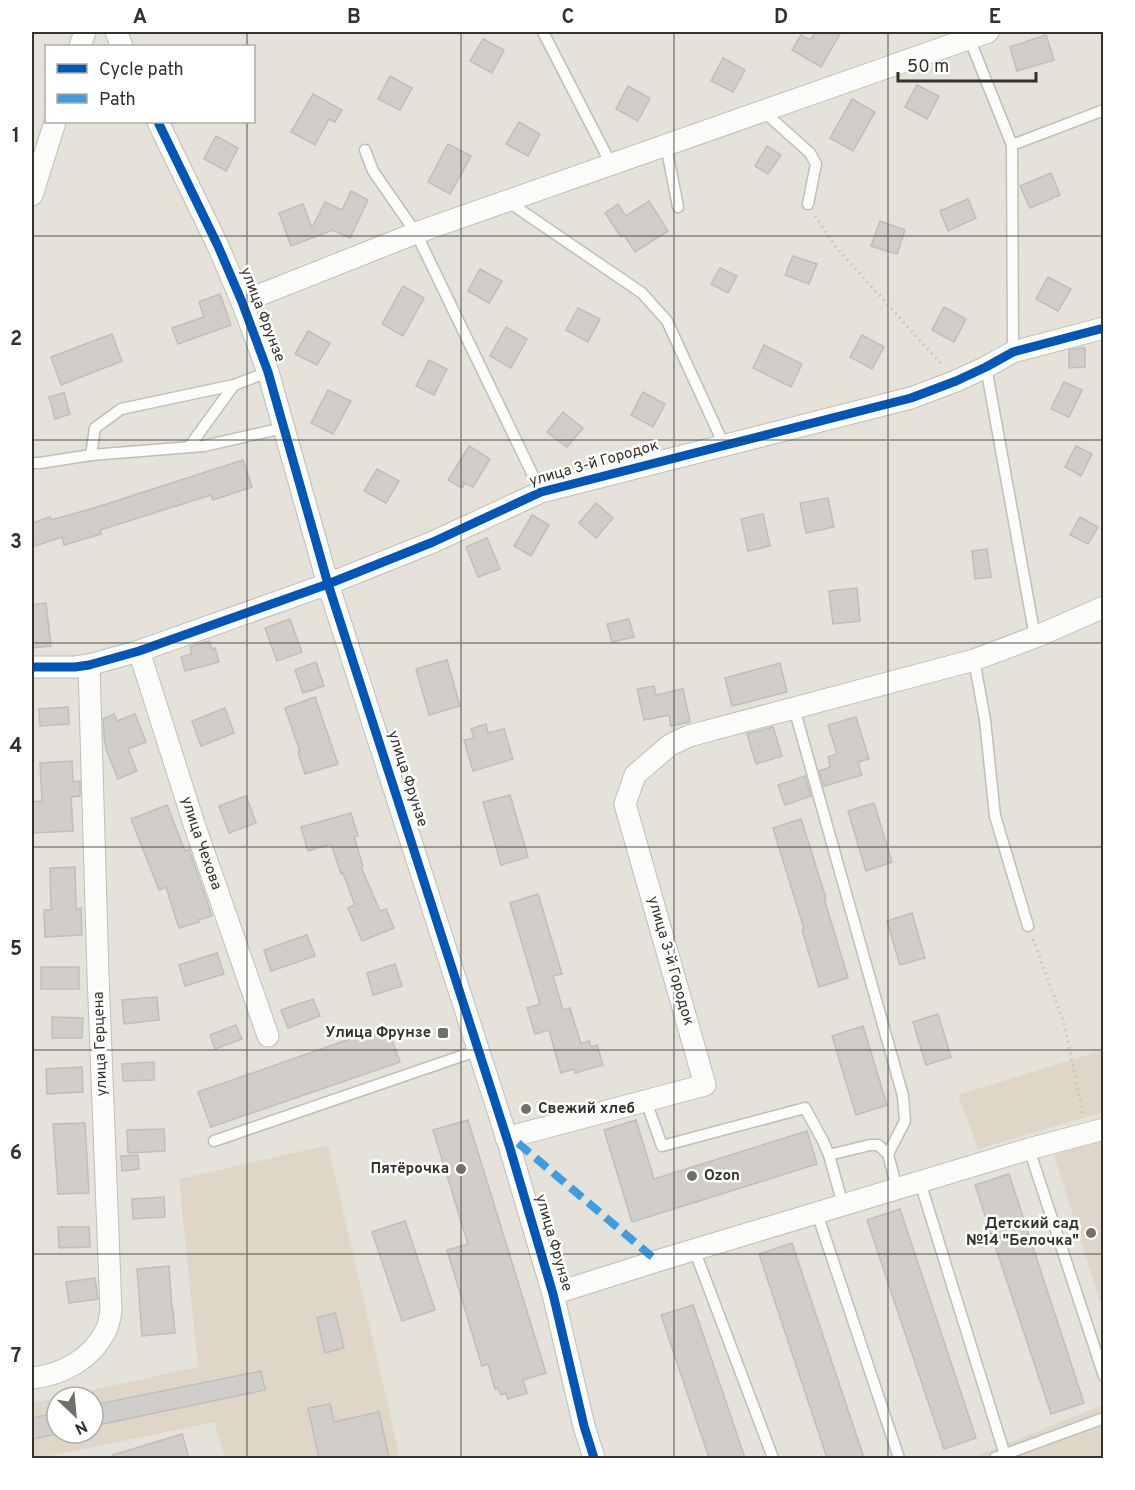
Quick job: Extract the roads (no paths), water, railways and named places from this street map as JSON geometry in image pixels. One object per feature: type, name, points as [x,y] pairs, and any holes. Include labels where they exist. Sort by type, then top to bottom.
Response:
[{"type":"street","points":[[242,302],[416,233],[978,35]]},
{"type":"street","points":[[32,195],[56,123]]},
{"type":"street","name":"улица Фрунзе","points":[[158,123],[218,246],[268,372],[328,584],[479,1050],[553,1294],[584,1426],[594,1458]]},
{"type":"street","name":"улица 3-й Городок","points":[[32,667],[89,665],[138,651],[328,584],[433,542],[541,492],[911,398],[956,381],[1013,352],[1104,328]]},
{"type":"street","name":"улица 3-й Городок","points":[[506,1138],[705,1085],[625,804],[635,775],[670,745],[688,736],[974,660],[1104,608]]},
{"type":"street","name":"улица Чехова","points":[[138,651],[198,835],[268,1036]]},
{"type":"street","name":"улица Герцена","points":[[32,1378],[61,1371],[80,1362],[99,1342],[107,1328],[111,1311],[89,665]]},
{"type":"street","points":[[553,1294],[1029,1149],[1096,1131]]},
{"type":"lane","points":[[543,32],[611,164]]},
{"type":"lane","points":[[978,35],[1012,145],[1013,352]]},
{"type":"lane","points":[[1012,145],[1104,110]]},
{"type":"lane","points":[[762,111],[810,153],[816,164],[808,204]]},
{"type":"lane","points":[[666,145],[678,207]]},
{"type":"lane","points":[[365,150],[373,171],[416,233],[541,492]]},
{"type":"lane","points":[[507,201],[642,293],[667,321],[724,445]]},
{"type":"lane","points":[[986,367],[1035,637]]},
{"type":"lane","points":[[91,455],[95,428],[121,409],[234,385],[268,372]]},
{"type":"lane","points":[[189,447],[234,385]]},
{"type":"lane","points":[[32,463],[91,455],[204,446],[283,428]]},
{"type":"lane","points":[[974,660],[985,720],[995,816],[1028,926]]},
{"type":"lane","points":[[794,708],[903,1095],[905,1121],[888,1154]]},
{"type":"lane","points":[[214,1141],[479,1050]]},
{"type":"lane","points":[[646,1101],[662,1146],[805,1108],[829,1155],[843,1205]]},
{"type":"lane","points":[[829,1155],[878,1145],[888,1154],[897,1189]]},
{"type":"lane","points":[[1029,1149],[1104,1376]]},
{"type":"lane","points":[[920,1182],[1000,1457],[1104,1418]]},
{"type":"lane","points":[[817,1213],[899,1458]]},
{"type":"lane","points":[[694,1250],[773,1458]]},
{"type":"place","name":"Улица Фрунзе","points":[[443,1033]]},
{"type":"place","name":"Свежий хлеб","points":[[526,1109]]},
{"type":"place","name":"Пятёрочка","points":[[461,1169]]},
{"type":"place","name":"Ozon","points":[[692,1176]]},
{"type":"place","name":"Детский сад №14 \"Белочка\"","points":[[1091,1233]]}]
